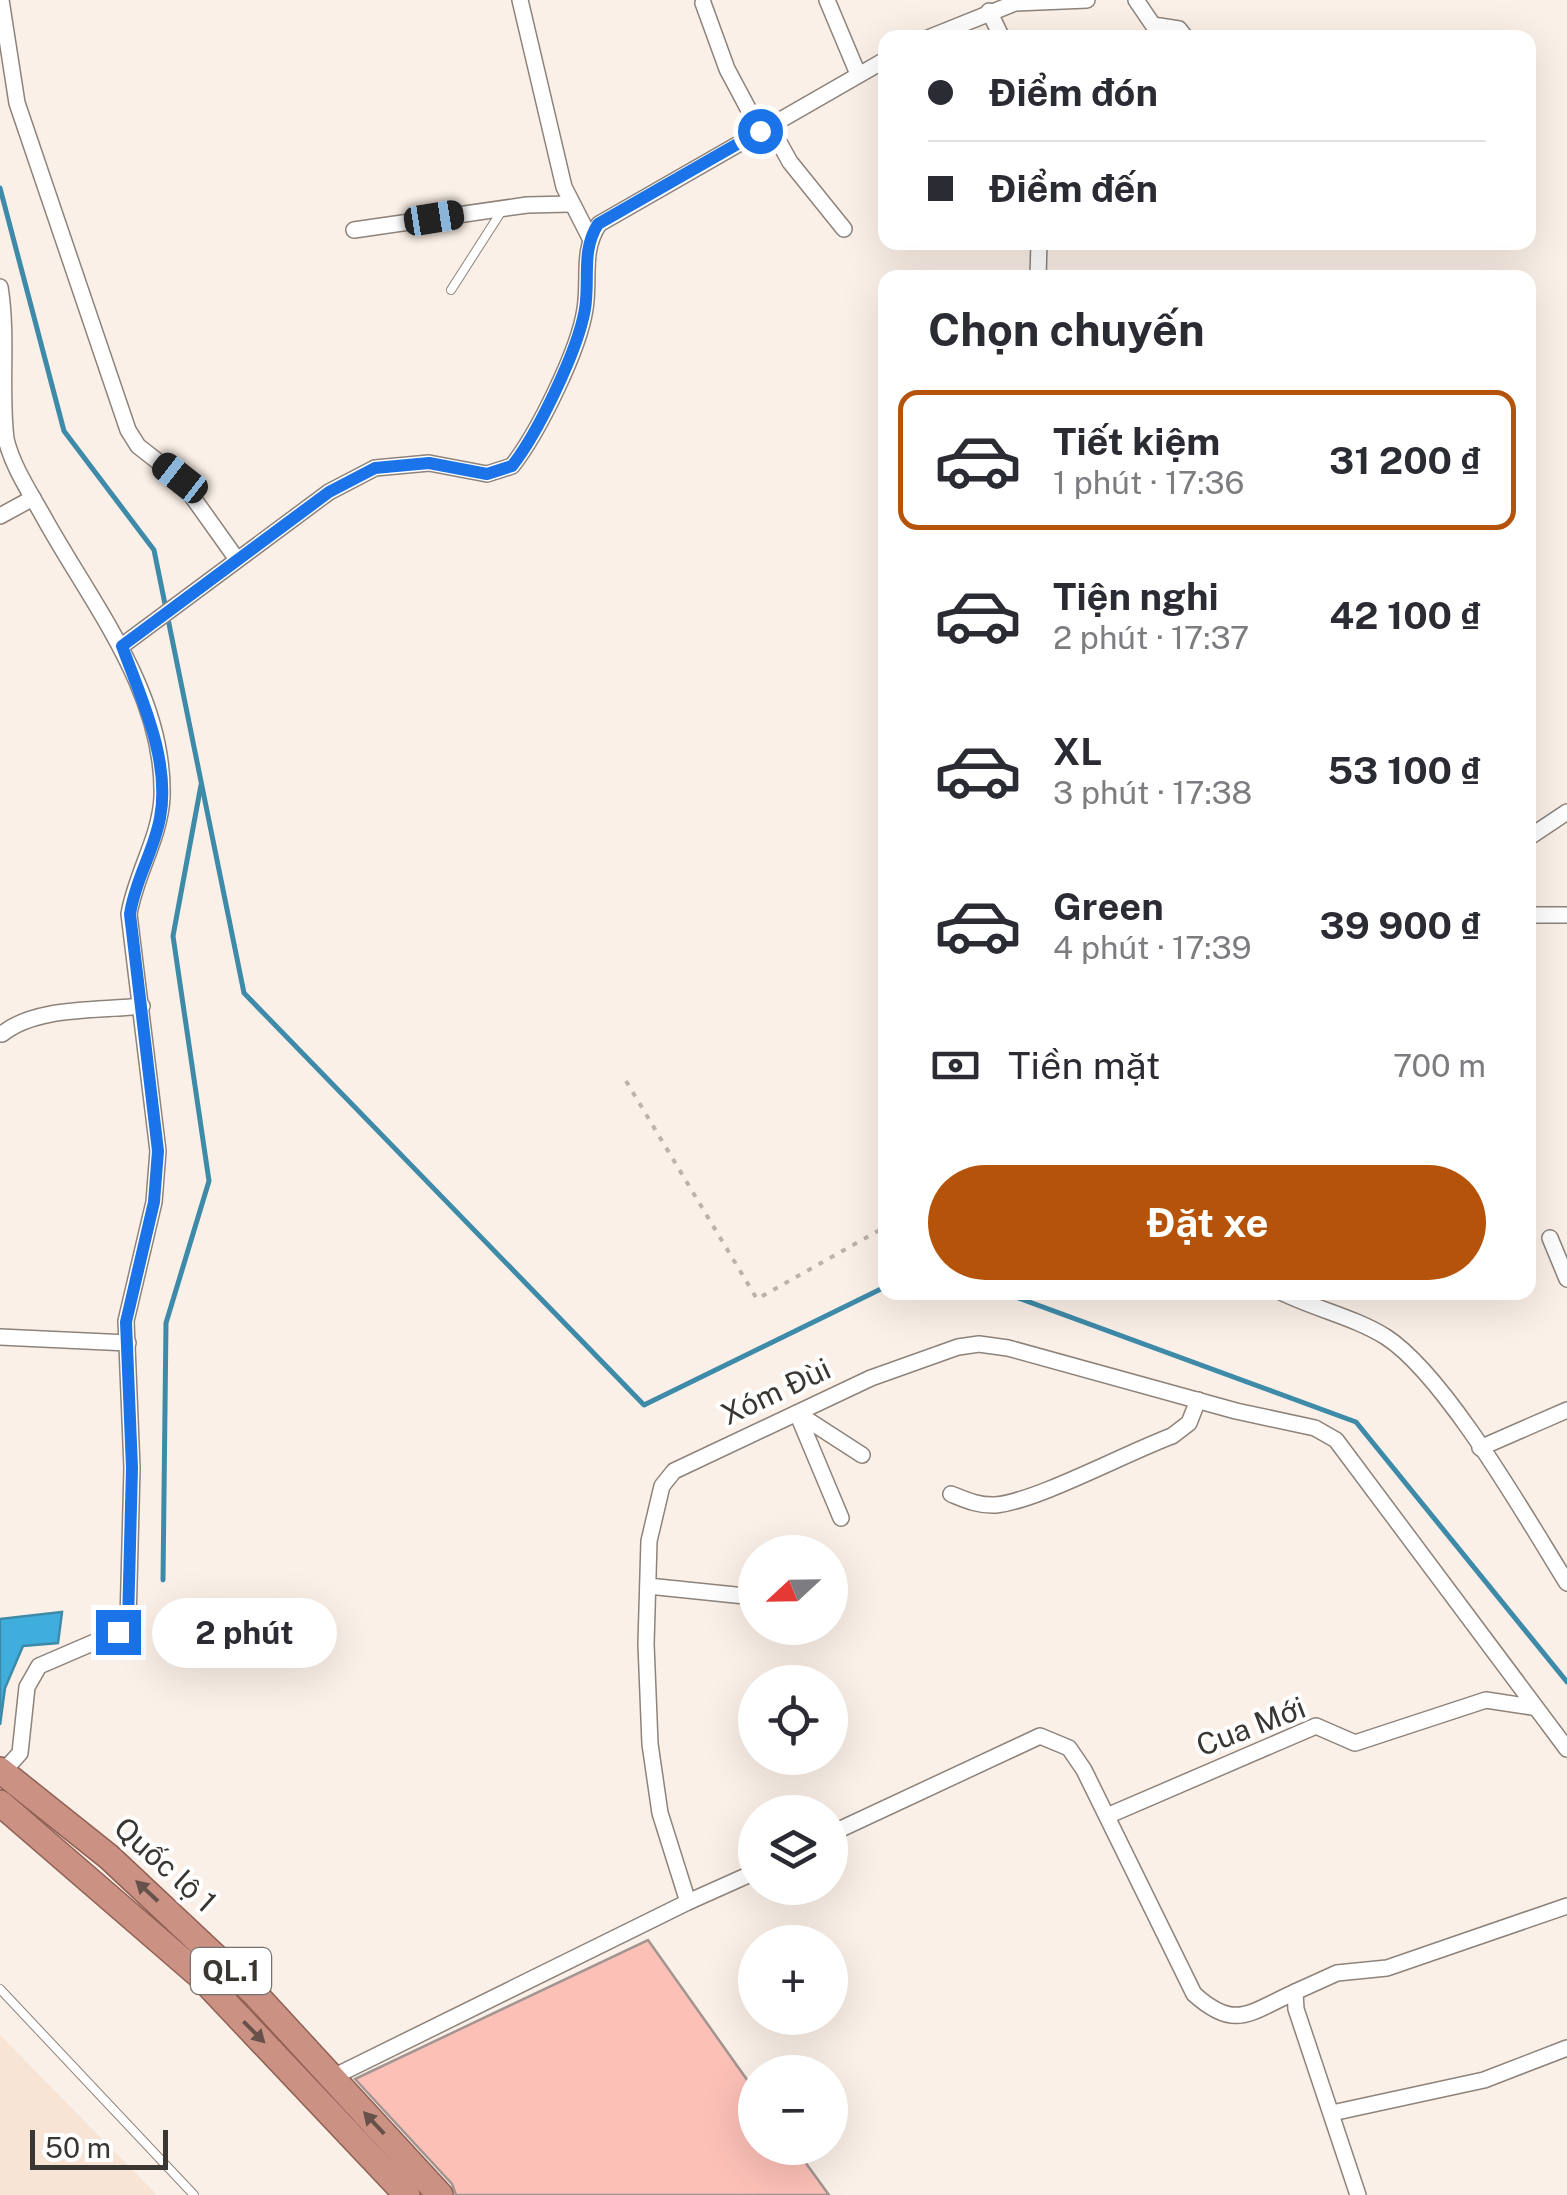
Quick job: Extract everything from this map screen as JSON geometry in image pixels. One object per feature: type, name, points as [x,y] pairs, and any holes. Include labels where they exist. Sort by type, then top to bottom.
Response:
[{"type":"highway","name":"Quốc lộ 1","points":[[1,1771],[142,1886],[256,1995],[440,2195]]},
{"type":"highway","name":"Quốc lộ 1","points":[[0,1803],[198,1976],[401,2193]]},
{"type":"street","points":[[1,0],[17,103],[128,430],[138,446],[180,478],[236,558]]},
{"type":"street","points":[[520,0],[570,204],[590,238]]},
{"type":"street","points":[[827,0],[858,74]]},
{"type":"street","points":[[946,30],[1015,3],[1087,0]]},
{"type":"street","points":[[1136,0],[1153,25],[1181,30]]},
{"type":"street","points":[[703,3],[727,69],[798,174],[844,229]]},
{"type":"street","points":[[989,11],[998,30]]},
{"type":"street","points":[[122,646],[329,492],[375,468],[429,463],[487,474],[512,466],[578,340],[590,238],[598,224],[878,64]]},
{"type":"street","points":[[354,230],[503,208],[570,204]]},
{"type":"street","points":[[0,287],[3,441],[122,646],[150,730],[162,793],[160,818],[134,888],[128,934],[142,1006],[158,1178],[129,1302],[132,1468],[128,1622],[118,1632],[39,1666],[27,1687],[20,1753],[1,1771]]},
{"type":"street","points":[[0,516],[33,498]]},
{"type":"street","points":[[1536,833],[1567,812]]},
{"type":"street","points":[[1536,914],[1567,915]]},
{"type":"street","points":[[2,1034],[36,1017],[142,1006]]},
{"type":"street","points":[[1550,1238],[1567,1279]]},
{"type":"street","points":[[1300,1300],[1388,1338],[1429,1378],[1480,1448],[1567,1583]]},
{"type":"street","points":[[0,1337],[128,1343]]},
{"type":"street","name":"Xóm Đùi","points":[[688,1902],[660,1813],[650,1744],[648,1586],[654,1512],[662,1486],[674,1471],[871,1378],[958,1346],[1008,1348],[1314,1428],[1336,1440],[1567,1749]]},
{"type":"street","points":[[951,1494],[988,1505],[1030,1494],[1172,1436],[1189,1423],[1198,1400]]},
{"type":"street","points":[[1480,1448],[1567,1410]]},
{"type":"street","points":[[797,1414],[862,1455]]},
{"type":"street","points":[[797,1414],[841,1518]]},
{"type":"street","points":[[648,1586],[738,1595]]},
{"type":"street","name":"Cua Mới","points":[[1106,1816],[1316,1726],[1354,1743],[1486,1700],[1532,1707]]},
{"type":"street","points":[[848,1826],[1040,1736],[1069,1748],[1194,1994],[1216,2014],[1235,2017],[1337,1973],[1387,1968],[1567,1906]]},
{"type":"street","points":[[333,2076],[738,1880]]},
{"type":"street","points":[[1295,1992],[1304,2036],[1358,2195]]},
{"type":"street","points":[[1332,2113],[1484,2080],[1567,2048]]},
{"type":"lane","points":[[451,290],[503,208]]},
{"type":"lane","points":[[0,1989],[194,2195]]},
{"type":"path","points":[[626,1081],[757,1299],[878,1232]]},
{"type":"shaded area","points":[[0,2035],[157,2195],[0,2195]]},
{"type":"water","points":[[62,1612],[58,1643],[23,1646],[5,1688],[0,1725],[0,1619]]},
{"type":"building","points":[[648,1940],[738,2067],[738,2165],[807,2165],[829,2195],[456,2195],[452,2184],[355,2079]]},
{"type":"waterway","points":[[0,188],[64,431],[154,550],[244,993],[644,1405],[878,1290]]},
{"type":"waterway","points":[[163,1580],[166,1323],[209,1181],[173,936],[201,785]]},
{"type":"waterway","points":[[1024,1300],[1356,1422],[1567,1682]]},
{"type":"route","points":[[118,1632],[128,1622],[132,1468],[126,1322],[158,1178],[142,1006],[128,934],[134,888],[160,818],[162,793],[146,712],[122,646],[329,492],[375,468],[402,462],[429,463],[487,474],[512,466],[524,451],[578,340],[586,306],[586,260],[590,238],[598,224],[760,131]]}]
